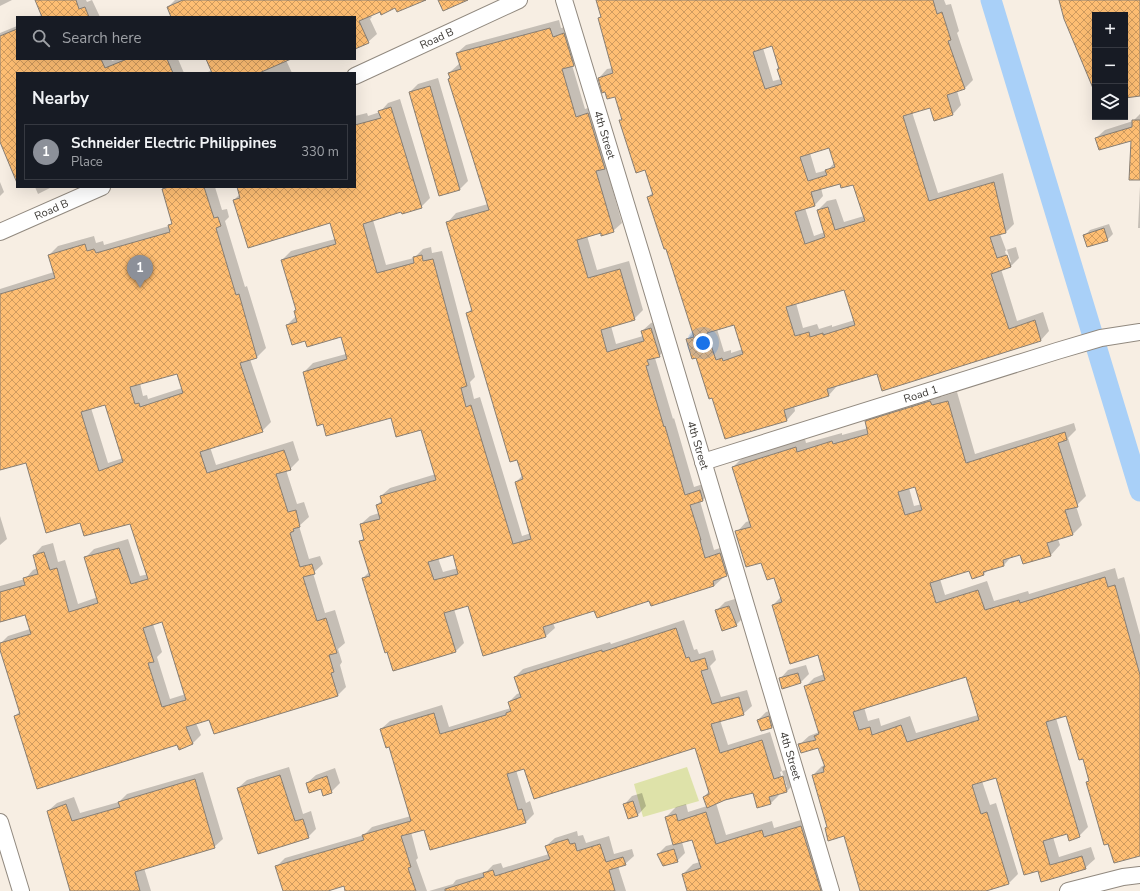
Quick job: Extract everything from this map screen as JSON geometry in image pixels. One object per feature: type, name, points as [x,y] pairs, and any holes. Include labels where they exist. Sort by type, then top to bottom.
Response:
[{"type":"street","name":"Road B","points":[[356,76],[519,0]]},
{"type":"street","name":"4th Street","points":[[564,0],[641,252],[831,891]]},
{"type":"street","name":"Road B","points":[[0,232],[100,188]]},
{"type":"street","name":"Road 1","points":[[703,462],[1095,339],[1140,332]]},
{"type":"street","points":[[0,822],[21,891]]},
{"type":"street","points":[[1068,891],[1123,877],[1140,875]]},
{"type":"green space","points":[[687,767],[699,801],[643,817],[634,784]]},
{"type":"building","points":[[35,0],[76,0],[79,9],[85,7],[89,16],[42,16]]},
{"type":"building","points":[[183,0],[426,0],[397,12],[395,8],[381,15],[380,12],[359,21],[369,43],[356,49],[356,16],[171,16],[167,7]]},
{"type":"building","points":[[438,0],[468,0],[443,11]]},
{"type":"building","points":[[596,0],[933,0],[937,14],[942,12],[951,40],[948,41],[965,89],[947,95],[953,115],[934,121],[930,108],[903,116],[929,201],[994,182],[1006,233],[990,237],[997,258],[1007,255],[1011,267],[991,274],[1009,329],[1035,320],[1041,341],[882,391],[877,374],[827,389],[829,396],[784,410],[787,421],[725,439],[712,398],[709,399],[696,358],[692,359],[686,339],[694,337],[666,249],[664,249],[647,197],[653,195],[645,170],[636,173],[619,120],[622,120],[615,97],[607,99],[605,92],[602,93],[598,78],[613,73],[598,18],[601,17]],"holes":[[[772,46],[782,84],[765,89],[753,52]],[[829,148],[835,167],[825,170],[827,175],[808,181],[800,157]],[[840,184],[841,188],[853,185],[865,221],[835,230],[828,207],[817,210],[825,237],[805,244],[795,212],[815,206],[811,192]],[[844,290],[855,325],[823,335],[823,333],[810,337],[809,332],[795,336],[786,307]],[[734,325],[743,354],[723,361],[722,358],[716,360],[707,333]]]},
{"type":"building","points":[[1059,0],[1140,0],[1140,96],[1128,98],[1128,12],[1092,12],[1092,86],[1064,19]]},
{"type":"building","points":[[550,28],[553,37],[564,33],[574,66],[562,69],[576,117],[588,113],[605,169],[596,171],[614,232],[601,236],[601,233],[577,240],[588,278],[620,269],[635,320],[601,330],[607,352],[644,341],[641,331],[651,328],[660,357],[647,360],[649,365],[646,366],[664,427],[665,426],[685,495],[700,490],[703,501],[690,505],[705,558],[720,553],[727,576],[713,581],[714,586],[651,606],[649,601],[597,618],[594,611],[543,627],[546,637],[483,656],[468,606],[444,613],[456,652],[393,671],[387,652],[385,653],[362,578],[370,576],[359,541],[364,540],[360,524],[380,519],[376,505],[382,503],[380,496],[436,480],[421,430],[396,437],[391,418],[326,436],[323,424],[317,426],[303,372],[347,359],[341,337],[307,347],[305,341],[292,345],[286,325],[297,322],[294,311],[296,310],[281,260],[336,244],[330,223],[248,248],[233,200],[240,198],[237,188],[356,188],[356,125],[381,118],[378,111],[391,107],[422,208],[402,214],[401,212],[363,224],[377,273],[414,263],[413,257],[422,255],[423,261],[433,259],[467,386],[461,388],[466,407],[471,405],[513,544],[531,539],[515,482],[523,479],[517,460],[510,462],[466,313],[472,311],[446,222],[489,210],[448,79],[450,78],[448,73],[461,69],[456,53]],"holes":[[[453,555],[458,574],[434,580],[428,562]]]},
{"type":"building","points":[[16,29],[16,60],[101,60],[105,68],[125,60],[167,60],[173,72],[16,72],[16,181],[0,142],[0,36]]},
{"type":"building","points":[[206,60],[289,60],[261,72],[212,72]]},
{"type":"building","points":[[430,86],[460,190],[439,196],[409,92]]},
{"type":"building","points":[[1132,120],[1140,120],[1140,180],[1129,180],[1131,141],[1099,150],[1095,138],[1132,127]]},
{"type":"building","points":[[204,188],[214,218],[218,217],[221,226],[216,228],[236,295],[239,294],[257,358],[240,363],[263,432],[200,452],[207,473],[284,450],[291,470],[276,474],[288,512],[296,510],[300,527],[293,529],[294,531],[290,533],[300,567],[312,564],[315,574],[303,577],[317,621],[326,618],[337,653],[329,655],[334,672],[331,673],[338,696],[214,734],[209,720],[186,727],[193,744],[179,750],[177,745],[37,789],[14,716],[20,714],[0,650],[0,643],[31,634],[25,615],[0,622],[0,592],[25,585],[23,578],[38,574],[33,555],[44,552],[50,570],[57,568],[69,612],[98,603],[84,557],[119,548],[131,584],[148,579],[130,524],[84,536],[80,523],[46,533],[26,463],[0,470],[0,294],[55,278],[48,255],[85,244],[87,251],[94,249],[96,253],[170,232],[168,225],[172,224],[162,189]],"holes":[[[177,374],[183,393],[140,407],[139,403],[135,404],[130,387]],[[105,405],[123,462],[99,471],[81,412]],[[162,622],[186,700],[162,707],[148,663],[154,662],[143,628]]]},
{"type":"building","points":[[1104,228],[1108,241],[1087,247],[1083,235]]},
{"type":"building","points":[[930,401],[932,405],[948,401],[966,463],[1065,432],[1067,440],[1058,443],[1078,507],[1065,510],[1073,535],[1047,543],[1051,556],[1023,564],[1020,555],[1003,560],[1004,566],[983,572],[984,575],[972,579],[969,571],[930,583],[936,603],[978,590],[985,610],[1019,600],[1020,603],[1105,577],[1108,587],[1115,585],[1140,675],[1140,856],[1114,863],[1108,844],[1104,845],[1086,782],[1089,781],[1083,759],[1079,760],[1066,716],[1046,722],[1080,837],[1069,841],[1067,834],[1043,841],[1050,865],[1082,856],[1086,869],[1041,882],[1038,871],[1024,875],[996,778],[972,785],[981,814],[987,812],[1009,884],[986,891],[860,891],[844,836],[828,841],[825,828],[827,827],[812,775],[824,772],[823,767],[825,767],[818,748],[801,753],[798,744],[816,740],[814,736],[819,734],[804,686],[825,680],[818,655],[790,664],[772,605],[782,602],[774,578],[767,580],[761,563],[746,567],[735,531],[751,527],[732,467],[796,447],[797,452],[832,441],[833,444],[868,434],[865,421]],"holes":[[[915,487],[922,510],[905,515],[898,492]],[[966,677],[979,720],[907,742],[901,725],[872,735],[870,727],[859,730],[853,712]]]},
{"type":"building","points":[[729,606],[737,626],[722,631],[715,610]]},
{"type":"building","points":[[676,628],[686,658],[689,657],[691,662],[705,658],[708,669],[701,671],[712,704],[739,697],[744,715],[711,724],[720,753],[762,740],[774,779],[783,776],[787,792],[769,797],[771,804],[757,808],[753,793],[725,800],[707,808],[703,797],[709,793],[695,748],[534,799],[524,769],[507,774],[518,810],[522,809],[526,823],[430,850],[424,830],[401,836],[411,867],[408,868],[416,891],[345,891],[344,886],[328,891],[283,891],[275,866],[364,840],[362,835],[411,821],[389,747],[386,748],[380,729],[434,713],[440,734],[506,715],[506,713],[511,711],[508,702],[521,697],[514,677],[602,650],[602,652]]},
{"type":"building","points":[[798,673],[801,683],[782,689],[779,678]]},
{"type":"building","points":[[769,716],[772,728],[761,731],[757,720]]},
{"type":"building","points":[[280,775],[295,821],[303,819],[309,838],[258,854],[237,788]]},
{"type":"building","points":[[327,776],[332,793],[323,796],[321,789],[309,793],[306,783]]},
{"type":"building","points":[[195,779],[215,848],[135,872],[140,891],[70,891],[47,811],[66,804],[72,821],[120,807],[118,802]]},
{"type":"building","points":[[633,801],[638,816],[628,819],[623,804]]},
{"type":"building","points":[[706,812],[716,844],[762,830],[764,837],[801,826],[821,891],[687,891],[682,874],[701,868],[692,840],[673,845],[665,817],[676,814],[678,821]]},
{"type":"building","points":[[568,839],[570,844],[575,843],[577,851],[600,844],[606,862],[623,857],[626,865],[609,870],[615,891],[445,891],[445,889],[484,877],[483,873],[493,870],[495,876],[550,859],[545,846]]},
{"type":"building","points":[[674,849],[678,862],[663,866],[657,854]]},
{"type":"waterway","points":[[991,0],[1140,491]]},
{"type":"place","name":"Schneider Electric Philippines","points":[[140,288]]}]
